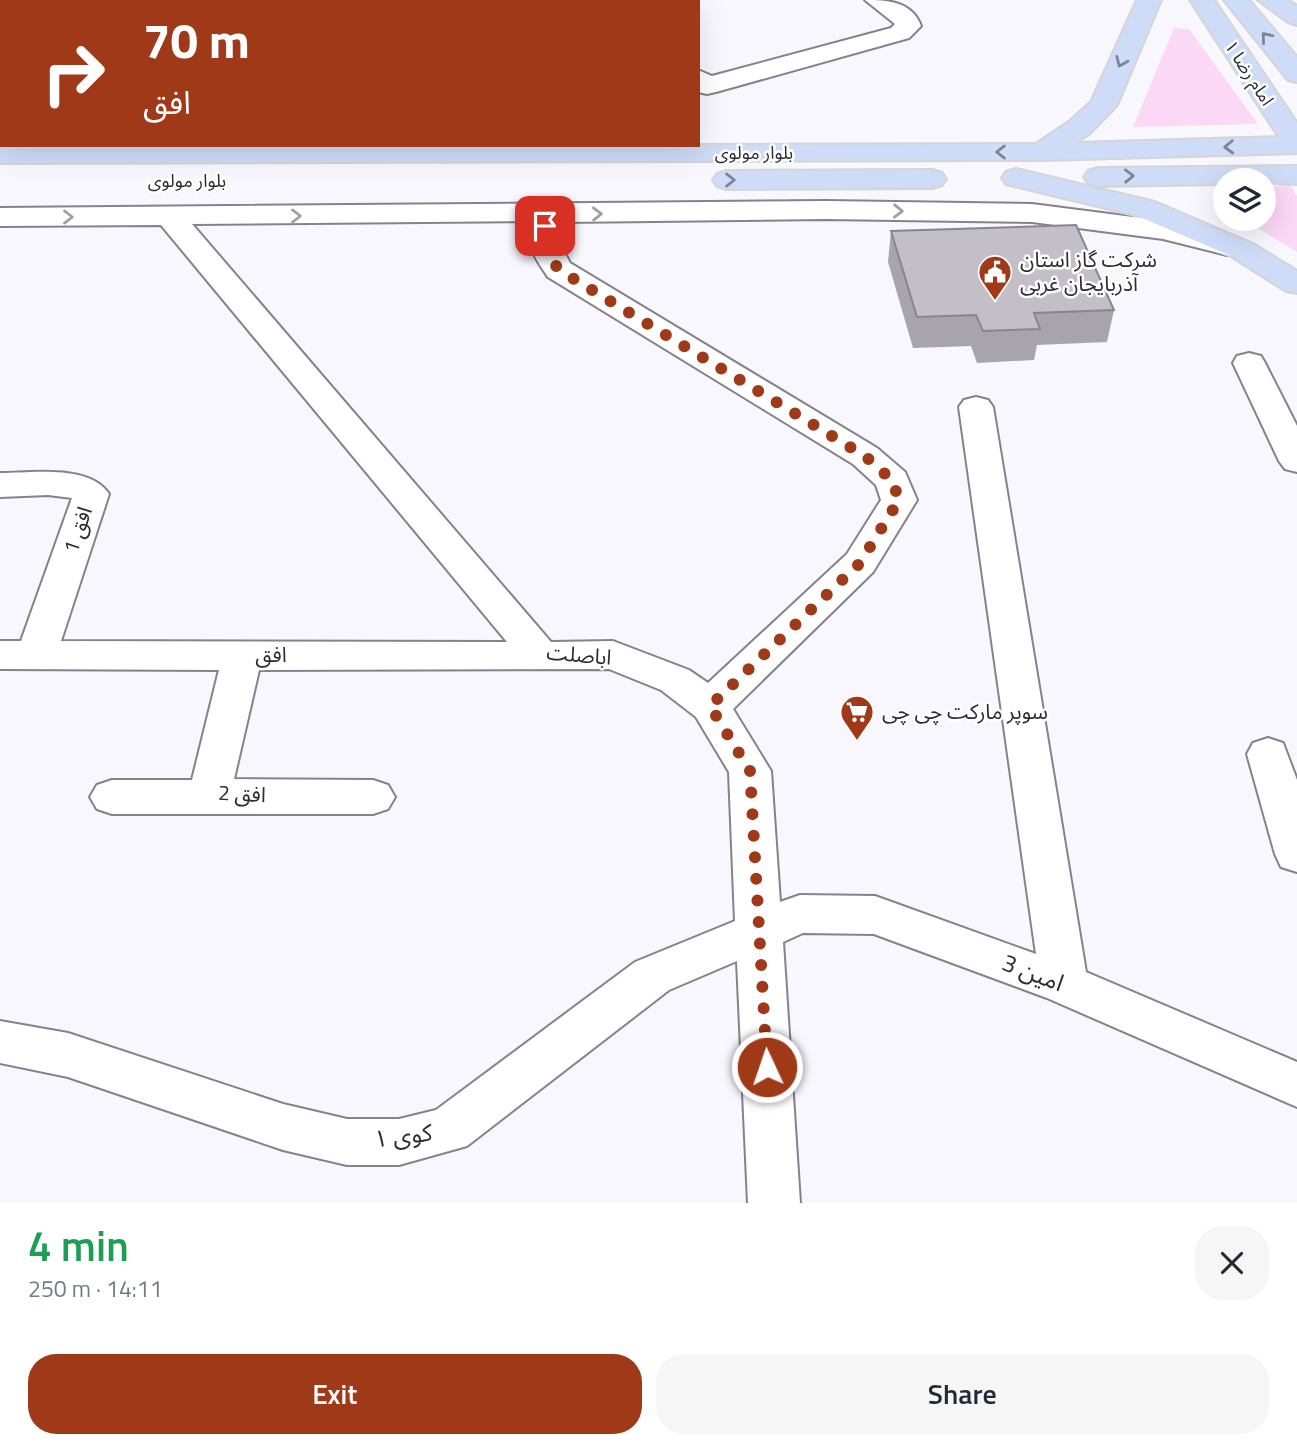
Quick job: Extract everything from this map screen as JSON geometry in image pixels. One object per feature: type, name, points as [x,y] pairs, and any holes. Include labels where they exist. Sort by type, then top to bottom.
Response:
[{"type":"main road","points":[[1042,152],[1080,127],[1103,105],[1149,0]]},
{"type":"main road","name":"امام رضا ۱","points":[[1202,0],[1297,145]]},
{"type":"main road","name":"امام رضا ۱","points":[[1236,0],[1297,74]]},
{"type":"main road","points":[[1270,0],[1297,17]]},
{"type":"main road","name":"بلوار مولوی","points":[[0,155],[126,150],[1042,152],[1297,145]]},
{"type":"main road","name":"بلوار مولوی","points":[[695,180],[1297,175]]},
{"type":"main road","points":[[1016,178],[1145,208],[1242,250],[1297,284]]},
{"type":"main road","name":"بلوار مولوی","points":[[0,181],[556,197]]},
{"type":"street","points":[[700,80],[707,86],[900,33],[908,26],[906,20],[877,0]]},
{"type":"street","points":[[826,210],[876,180]]},
{"type":"street","points":[[0,217],[170,217],[556,197],[826,210],[1032,213],[1164,230],[1242,250]]},
{"type":"street","points":[[556,197],[543,238],[547,254],[559,270],[865,456],[892,480],[899,500],[860,563],[710,706]]},
{"type":"street","name":"اباصلت","points":[[170,217],[541,656],[613,656],[676,680],[710,706],[750,771],[774,1203]]},
{"type":"street","points":[[1249,362],[1297,461]]},
{"type":"street","points":[[975,407],[1064,984]]},
{"type":"street","name":"افق 1","points":[[0,485],[71,485],[83,488],[90,494],[18,655]]},
{"type":"street","name":"افق","points":[[18,655],[541,656]]},
{"type":"street","name":"افق 2","points":[[242,655],[209,796],[373,797]]},
{"type":"street","points":[[1268,754],[1297,854]]},
{"type":"street","points":[[112,797],[209,796]]},
{"type":"street","name":"امین 3","points":[[760,931],[800,914],[874,915],[1064,984],[1297,1084]]},
{"type":"street","name":"کوی ۱","points":[[0,1042],[68,1055],[283,1127],[347,1142],[399,1142],[449,1130],[652,976],[760,931]]},
{"type":"shaded area","points":[[1174,28],[1189,29],[1258,124],[1133,127]]},
{"type":"shaded area","points":[[1290,185],[1297,196],[1297,252],[1263,231],[1276,231],[1276,186]]},
{"type":"building","name":"شرکت گاز استان آذربایجان غربی","points":[[1076,225],[1114,310],[1034,313],[1040,329],[983,331],[976,315],[917,317],[891,231]]},
{"type":"place","name":"شرکت گاز استان آذربایجان غربی","points":[[995,302]]},
{"type":"place","name":"سوپر مارکت چی چی","points":[[857,742]]},
{"type":"route","points":[[545,226],[543,238],[547,254],[559,270],[865,456],[892,480],[899,500],[860,563],[710,706],[750,771],[767,1067]]}]
